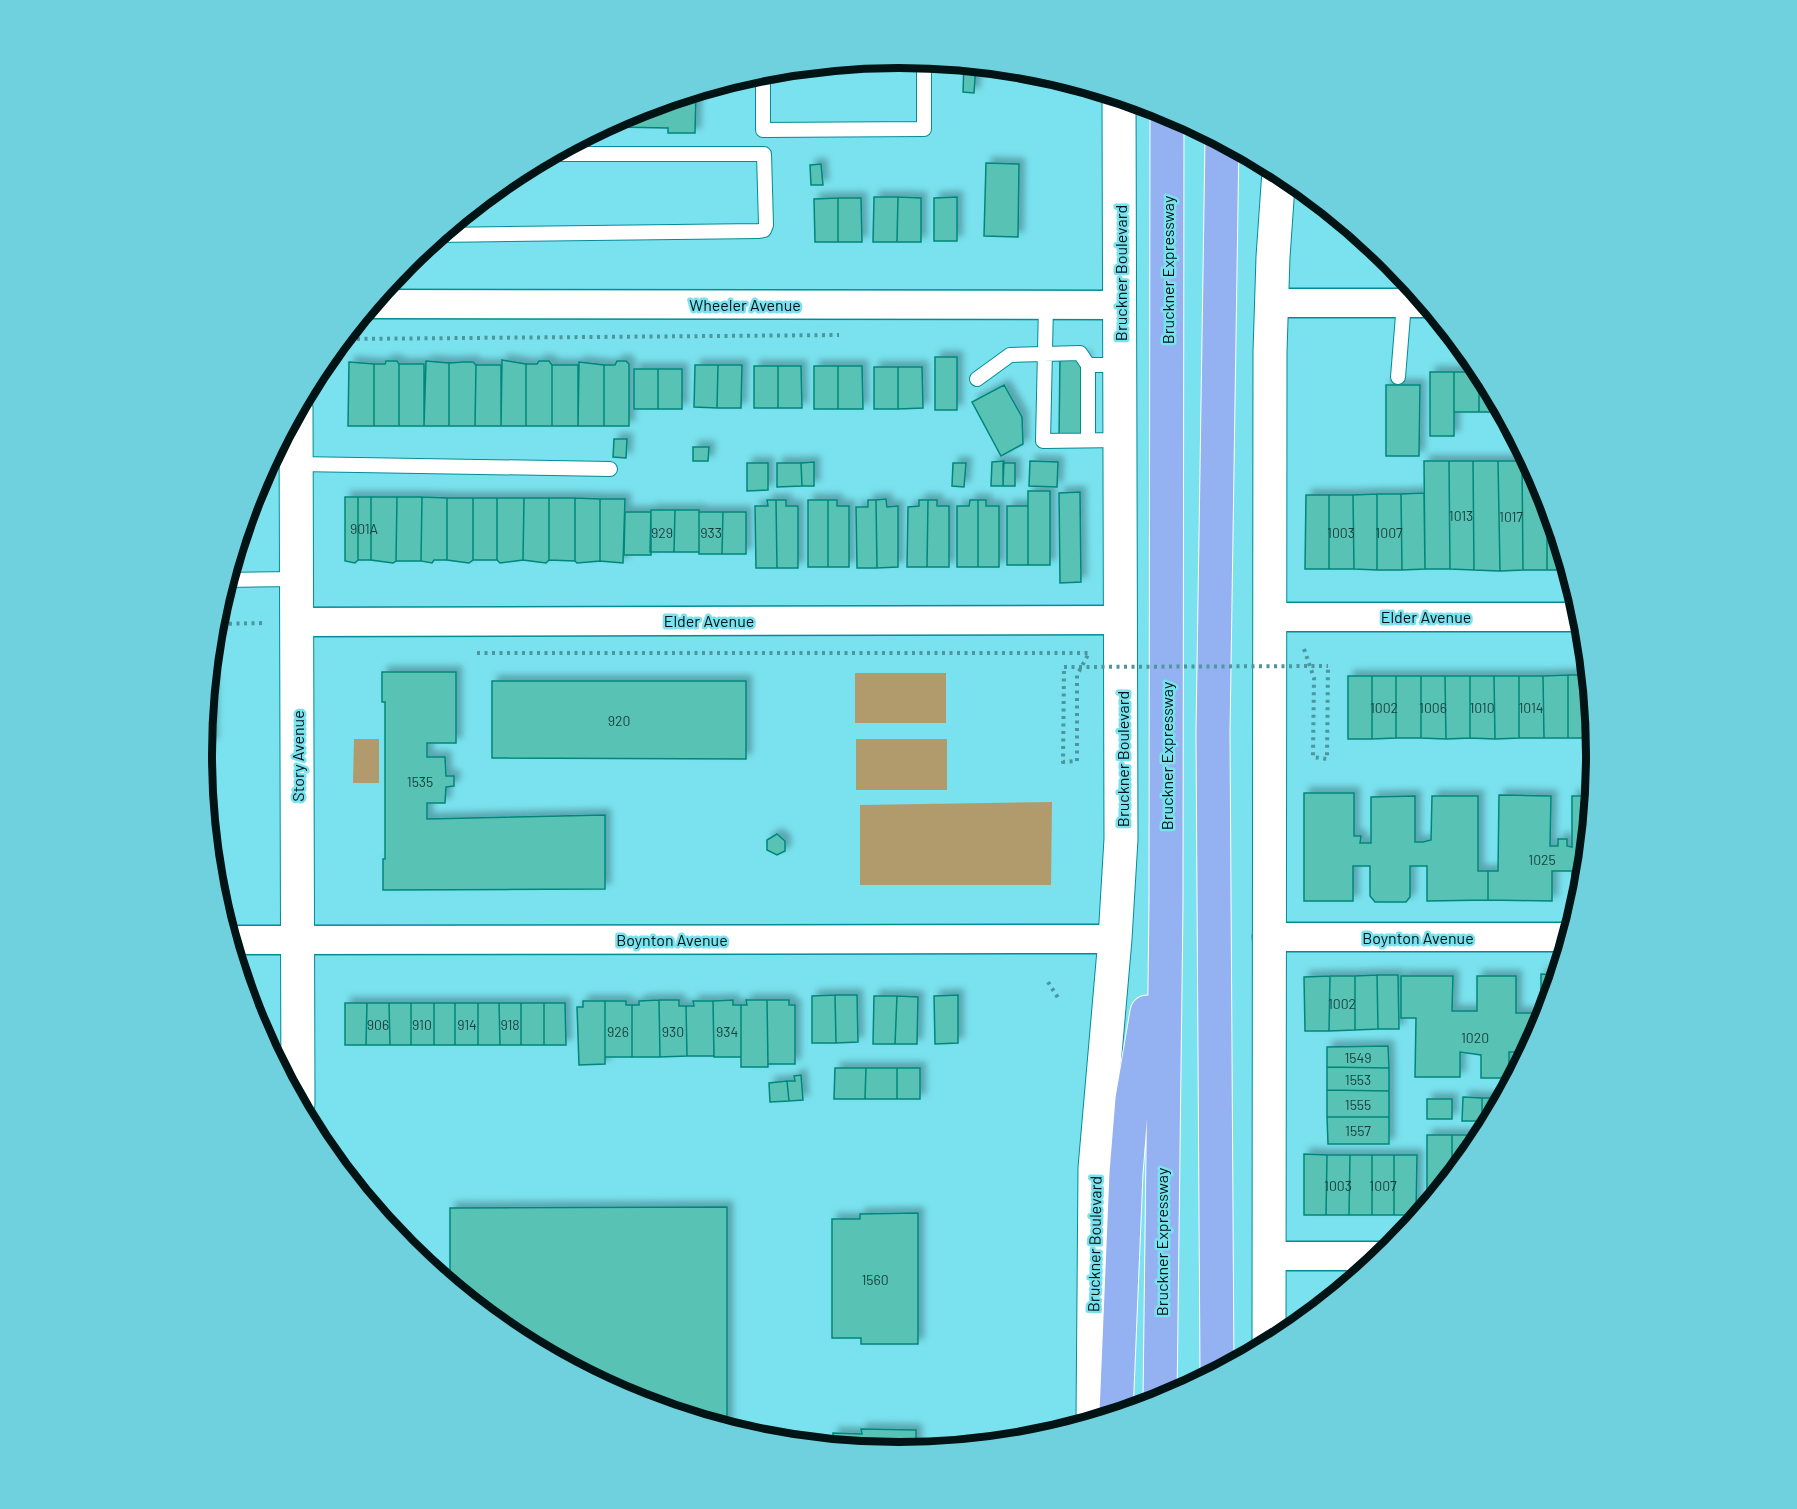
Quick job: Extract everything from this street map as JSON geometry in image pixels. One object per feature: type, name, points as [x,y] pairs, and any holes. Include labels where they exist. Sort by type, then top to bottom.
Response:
[{"type":"highway","name":"Bruckner Expressway","points":[[1161,1389],[1166,904],[1167,123]]},
{"type":"highway","points":[[1217,1363],[1213,733],[1224,150]]},
{"type":"highway","points":[[1116,1406],[1121,1248],[1132,1099],[1166,904]]},
{"type":"main road","name":"Bruckner Boulevard","points":[[1093,1413],[1095,1168],[1115,939],[1121,839],[1119,104]]},
{"type":"main road","points":[[1269,1333],[1267,937],[1271,617],[1271,303],[1279,183]]},
{"type":"main road","name":"Story Avenue","points":[[296,425],[298,1087]]},
{"type":"street","points":[[1271,303],[1415,303]]},
{"type":"street","name":"Wheeler Avenue","points":[[380,304],[1120,305]]},
{"type":"street","name":"Elder Avenue","points":[[1271,617],[1571,617]]},
{"type":"street","name":"Elder Avenue","points":[[297,622],[1122,620]]},
{"type":"street","name":"Boynton Avenue","points":[[1267,937],[1560,937]]},
{"type":"street","name":"Boynton Avenue","points":[[237,940],[1115,939]]},
{"type":"street","points":[[1269,1256],[1367,1256]]},
{"type":"lane","points":[[763,130],[924,129],[924,69]]},
{"type":"lane","points":[[450,235],[764,230],[766,225],[763,81]]},
{"type":"lane","points":[[566,154],[764,154]]},
{"type":"lane","points":[[1398,377],[1415,303]]},
{"type":"lane","points":[[1046,305],[1045,352],[1051,385],[1043,413],[1043,441],[1121,440]]},
{"type":"lane","points":[[977,379],[1010,355],[1045,352],[1080,353],[1088,365],[1085,386],[1088,439]]},
{"type":"lane","points":[[1088,365],[1120,365]]},
{"type":"lane","points":[[1043,413],[1058,413]]},
{"type":"lane","points":[[297,464],[610,469]]},
{"type":"lane","points":[[234,580],[297,579]]},
{"type":"path","points":[[351,339],[843,335]]},
{"type":"path","points":[[224,624],[297,622]]},
{"type":"path","points":[[477,653],[1089,653],[1077,675],[1077,761],[1063,762],[1064,667],[1328,666],[1327,759],[1313,758],[1314,678],[1304,649]]},
{"type":"path","points":[[1048,982],[1060,1001]]},
{"type":"shaded area","points":[[855,673],[946,673],[946,723],[855,723]]},
{"type":"shaded area","points":[[354,739],[379,739],[379,783],[353,783]]},
{"type":"shaded area","points":[[856,739],[947,739],[947,790],[856,790]]},
{"type":"shaded area","points":[[1052,802],[1051,885],[860,885],[860,805]]},
{"type":"building","points":[[964,71],[976,72],[974,93],[963,92]]},
{"type":"building","points":[[696,99],[695,133],[668,133],[668,128],[620,127]]},
{"type":"building","points":[[986,163],[1019,164],[1018,237],[984,236]]},
{"type":"building","points":[[821,164],[823,185],[811,185],[810,165]]},
{"type":"building","points":[[874,197],[898,197],[897,242],[873,242]]},
{"type":"building","points":[[898,197],[921,198],[921,242],[897,242]]},
{"type":"building","points":[[957,197],[957,241],[934,241],[934,198]]},
{"type":"building","points":[[838,198],[838,242],[815,242],[814,199]]},
{"type":"building","points":[[838,198],[861,198],[862,242],[838,242]]},
{"type":"building","points":[[935,357],[957,357],[957,410],[935,410]]},
{"type":"building","points":[[1060,357],[1085,357],[1085,440],[1059,440]]},
{"type":"building","points":[[502,360],[526,364],[526,426],[501,426]]},
{"type":"building","points":[[386,361],[397,361],[399,364],[399,426],[374,426],[374,364],[385,364]]},
{"type":"building","points":[[426,361],[449,363],[449,426],[424,426]]},
{"type":"building","points":[[539,361],[549,361],[552,365],[552,426],[526,426],[526,364],[537,364]]},
{"type":"building","points":[[617,361],[626,361],[629,364],[629,426],[604,426],[604,365],[615,365]]},
{"type":"building","points":[[349,362],[374,364],[374,426],[348,426]]},
{"type":"building","points":[[473,362],[476,365],[475,426],[449,426],[449,363]]},
{"type":"building","points":[[579,362],[604,365],[604,426],[578,426]]},
{"type":"building","points":[[399,364],[424,364],[424,426],[399,426]]},
{"type":"building","points":[[476,365],[501,365],[501,426],[475,426]]},
{"type":"building","points":[[552,365],[578,365],[578,426],[552,426]]},
{"type":"building","points":[[695,365],[718,365],[717,408],[694,407]]},
{"type":"building","points":[[718,365],[742,365],[741,408],[717,408]]},
{"type":"building","points":[[754,366],[778,366],[778,408],[754,408]]},
{"type":"building","points":[[778,366],[801,366],[802,408],[778,408]]},
{"type":"building","points":[[814,366],[838,366],[838,409],[814,409]]},
{"type":"building","points":[[838,366],[862,366],[863,409],[838,409]]},
{"type":"building","points":[[874,367],[898,367],[898,409],[874,409]]},
{"type":"building","points":[[898,367],[922,367],[923,408],[898,409]]},
{"type":"building","points":[[634,369],[658,369],[658,409],[634,409]]},
{"type":"building","points":[[658,369],[682,369],[682,409],[658,409]]},
{"type":"building","points":[[1430,372],[1454,372],[1454,436],[1430,436]]},
{"type":"building","points":[[1454,372],[1469,372],[1479,388],[1479,412],[1454,412]]},
{"type":"building","points":[[1004,385],[1022,417],[1023,444],[1001,456],[972,402]]},
{"type":"building","points":[[1386,385],[1420,385],[1419,456],[1386,456]]},
{"type":"building","points":[[1479,388],[1494,412],[1479,412]]},
{"type":"building","points":[[614,439],[627,439],[626,458],[613,457]]},
{"type":"building","points":[[693,447],[709,447],[708,461],[693,461]]},
{"type":"building","points":[[1004,461],[1003,486],[991,486],[992,462]]},
{"type":"building","points":[[1030,461],[1058,462],[1057,487],[1029,486]]},
{"type":"building","points":[[1424,461],[1449,461],[1450,569],[1425,569]]},
{"type":"building","points":[[1449,461],[1473,461],[1474,570],[1450,569]]},
{"type":"building","points":[[1473,461],[1498,461],[1500,571],[1474,570]]},
{"type":"building","points":[[1498,461],[1519,461],[1522,467],[1523,570],[1500,571]]},
{"type":"building","points":[[814,462],[814,486],[802,486],[801,463]]},
{"type":"building","points":[[747,463],[768,463],[768,490],[747,491]]},
{"type":"building","points":[[777,463],[801,463],[802,486],[777,487]]},
{"type":"building","points":[[953,463],[966,463],[964,487],[952,486]]},
{"type":"building","points":[[1003,463],[1015,463],[1015,486],[1003,486]]},
{"type":"building","points":[[1522,467],[1547,529],[1547,570],[1523,570]]},
{"type":"building","points":[[1028,491],[1050,491],[1050,565],[1028,565]]},
{"type":"building","points":[[1080,492],[1081,582],[1060,583],[1059,493]]},
{"type":"building","points":[[1424,493],[1425,569],[1402,570],[1401,494]]},
{"type":"building","points":[[1377,494],[1377,570],[1354,569],[1353,495]]},
{"type":"building","points":[[1377,494],[1401,494],[1402,570],[1377,570]]},
{"type":"building","points":[[1306,495],[1329,495],[1329,569],[1305,569]]},
{"type":"building","points":[[1329,495],[1353,495],[1354,569],[1329,569]]},
{"type":"building","points":[[345,497],[358,497],[358,560],[355,563],[345,561]]},
{"type":"building","points":[[358,497],[371,497],[371,560],[358,560]]},
{"type":"building","points":[[371,497],[397,497],[396,561],[393,563],[371,560]]},
{"type":"building","points":[[397,497],[422,497],[421,561],[396,561]]},
{"type":"building","points":[[422,497],[447,498],[447,560],[434,560],[432,563],[421,561]]},
{"type":"building","points":[[447,498],[473,498],[473,560],[469,563],[447,560]]},
{"type":"building","points":[[473,498],[497,498],[497,560],[473,560]]},
{"type":"building","points":[[497,498],[524,498],[523,560],[500,563],[497,560]]},
{"type":"building","points":[[524,498],[549,498],[549,560],[546,563],[523,560]]},
{"type":"building","points":[[549,498],[575,498],[575,561],[549,560]]},
{"type":"building","points":[[575,498],[600,499],[600,561],[577,563],[575,561]]},
{"type":"building","points":[[600,499],[625,499],[623,563],[600,561]]},
{"type":"building","points":[[886,499],[887,507],[898,506],[898,567],[877,568],[876,500]]},
{"type":"building","points":[[767,500],[776,500],[777,568],[756,568],[755,506],[768,506]]},
{"type":"building","points":[[776,500],[786,500],[786,506],[798,506],[798,568],[777,568]]},
{"type":"building","points":[[808,500],[828,500],[828,567],[808,567]]},
{"type":"building","points":[[828,500],[837,500],[837,506],[849,506],[849,567],[828,567]]},
{"type":"building","points":[[868,500],[876,500],[877,568],[857,568],[856,507],[868,507]]},
{"type":"building","points":[[919,500],[928,500],[927,567],[907,567],[908,507],[919,506]]},
{"type":"building","points":[[928,500],[937,500],[937,506],[949,506],[949,567],[927,567]]},
{"type":"building","points":[[970,500],[978,500],[978,567],[957,567],[957,506],[969,506]]},
{"type":"building","points":[[978,500],[986,500],[986,506],[999,506],[999,567],[978,567]]},
{"type":"building","points":[[1007,506],[1028,506],[1028,565],[1007,565]]},
{"type":"building","points":[[651,510],[675,510],[674,552],[650,552]]},
{"type":"building","points":[[675,510],[699,510],[699,552],[674,552]]},
{"type":"building","points":[[625,512],[651,512],[651,555],[624,555]]},
{"type":"building","points":[[699,512],[723,512],[722,554],[699,554]]},
{"type":"building","points":[[723,512],[746,512],[746,554],[722,554]]},
{"type":"building","points":[[1547,529],[1560,570],[1547,570]]},
{"type":"building","points":[[382,672],[456,672],[456,743],[427,743],[427,757],[445,757],[446,776],[454,776],[454,786],[446,787],[445,803],[427,803],[427,819],[605,815],[605,889],[383,890],[385,702],[382,702]]},
{"type":"building","points":[[1568,675],[1568,738],[1544,738],[1543,676]]},
{"type":"building","points":[[1568,675],[1581,675],[1585,738],[1568,738]]},
{"type":"building","points":[[1348,676],[1372,676],[1372,739],[1348,739]]},
{"type":"building","points":[[1372,676],[1396,676],[1396,738],[1372,739]]},
{"type":"building","points":[[1396,676],[1421,676],[1421,738],[1396,738]]},
{"type":"building","points":[[1421,676],[1445,676],[1446,739],[1421,738]]},
{"type":"building","points":[[1445,676],[1470,676],[1470,738],[1446,739]]},
{"type":"building","points":[[1470,676],[1494,676],[1495,739],[1470,738]]},
{"type":"building","points":[[1494,676],[1519,676],[1519,738],[1495,739]]},
{"type":"building","points":[[1519,676],[1543,676],[1544,738],[1519,738]]},
{"type":"building","points":[[492,681],[746,681],[746,759],[492,758]]},
{"type":"building","points":[[1304,793],[1354,793],[1354,836],[1361,836],[1360,843],[1371,843],[1371,797],[1415,796],[1415,842],[1423,842],[1431,840],[1432,796],[1478,796],[1478,871],[1488,871],[1488,900],[1427,901],[1427,866],[1410,866],[1410,897],[1406,902],[1375,902],[1370,896],[1370,866],[1353,866],[1353,901],[1304,901]]},
{"type":"building","points":[[1499,795],[1551,796],[1550,846],[1558,846],[1558,839],[1567,839],[1567,846],[1572,847],[1572,796],[1584,796],[1580,844],[1572,889],[1572,871],[1552,871],[1552,901],[1488,900],[1488,871],[1498,871]]},
{"type":"building","points":[[777,834],[785,841],[785,851],[777,855],[767,850],[767,840]]},
{"type":"building","points":[[1541,974],[1549,975],[1549,975],[1541,996]]},
{"type":"building","points":[[1377,975],[1378,1029],[1355,1030],[1355,976]]},
{"type":"building","points":[[1377,975],[1398,975],[1399,1029],[1378,1029]]},
{"type":"building","points":[[1330,976],[1329,1031],[1305,1031],[1304,977]]},
{"type":"building","points":[[1330,976],[1355,976],[1355,1030],[1329,1031]]},
{"type":"building","points":[[1401,976],[1453,976],[1452,1011],[1477,1011],[1477,976],[1516,976],[1516,1013],[1535,1013],[1518,1052],[1509,1052],[1509,1069],[1504,1078],[1481,1078],[1481,1055],[1460,1052],[1460,1077],[1415,1077],[1416,1018],[1401,1018]]},
{"type":"building","points":[[835,995],[836,1043],[812,1043],[812,996]]},
{"type":"building","points":[[835,995],[857,995],[858,1042],[836,1043]]},
{"type":"building","points":[[958,995],[958,1043],[935,1044],[934,996]]},
{"type":"building","points":[[874,996],[897,996],[895,1044],[873,1044]]},
{"type":"building","points":[[897,996],[918,997],[917,1044],[895,1044]]},
{"type":"building","points":[[659,1000],[660,1057],[632,1057],[632,1005],[639,1005],[639,1001]]},
{"type":"building","points":[[659,1000],[679,1000],[679,1006],[686,1006],[687,1056],[660,1057]]},
{"type":"building","points":[[733,1000],[733,1005],[741,1005],[741,1057],[714,1057],[713,1001]]},
{"type":"building","points":[[746,1000],[767,1000],[768,1067],[741,1067],[741,1005],[747,1005]]},
{"type":"building","points":[[767,1000],[789,1000],[789,1005],[795,1005],[795,1064],[768,1064]]},
{"type":"building","points":[[583,1001],[605,1001],[605,1064],[579,1065],[577,1007],[583,1007]]},
{"type":"building","points":[[605,1001],[626,1001],[626,1005],[632,1005],[632,1057],[605,1057]]},
{"type":"building","points":[[693,1001],[713,1001],[714,1056],[687,1056],[686,1006],[694,1006]]},
{"type":"building","points":[[345,1003],[367,1003],[366,1045],[345,1045]]},
{"type":"building","points":[[367,1003],[389,1003],[390,1045],[366,1045]]},
{"type":"building","points":[[389,1003],[411,1003],[411,1045],[390,1045]]},
{"type":"building","points":[[411,1003],[434,1003],[434,1045],[411,1045]]},
{"type":"building","points":[[434,1003],[455,1003],[455,1045],[434,1045]]},
{"type":"building","points":[[455,1003],[478,1003],[478,1045],[455,1045]]},
{"type":"building","points":[[478,1003],[499,1003],[500,1045],[478,1045]]},
{"type":"building","points":[[499,1003],[521,1003],[521,1045],[500,1045]]},
{"type":"building","points":[[521,1003],[544,1003],[544,1045],[521,1045]]},
{"type":"building","points":[[544,1003],[565,1003],[566,1045],[544,1045]]},
{"type":"building","points":[[1388,1046],[1389,1068],[1327,1067],[1327,1047]]},
{"type":"building","points":[[1327,1067],[1389,1068],[1389,1091],[1327,1090]]},
{"type":"building","points":[[835,1068],[866,1068],[865,1099],[834,1099]]},
{"type":"building","points":[[866,1068],[897,1068],[897,1099],[865,1099]]},
{"type":"building","points":[[897,1068],[920,1068],[920,1099],[897,1099]]},
{"type":"building","points":[[801,1075],[803,1100],[789,1101],[787,1081],[795,1081],[794,1076]]},
{"type":"building","points":[[787,1081],[789,1101],[770,1102],[769,1083]]},
{"type":"building","points":[[1327,1090],[1389,1091],[1389,1117],[1327,1117]]},
{"type":"building","points":[[1463,1097],[1482,1098],[1482,1116],[1479,1121],[1462,1121]]},
{"type":"building","points":[[1482,1098],[1493,1098],[1482,1116]]},
{"type":"building","points":[[1427,1099],[1452,1099],[1452,1119],[1427,1119]]},
{"type":"building","points":[[1327,1117],[1389,1117],[1389,1144],[1328,1144]]},
{"type":"building","points":[[1427,1135],[1452,1135],[1452,1162],[1427,1193]]},
{"type":"building","points":[[1452,1135],[1471,1135],[1470,1136],[1452,1162]]},
{"type":"building","points":[[1304,1154],[1327,1155],[1326,1215],[1304,1215]]},
{"type":"building","points":[[1327,1155],[1350,1155],[1349,1215],[1326,1215]]},
{"type":"building","points":[[1350,1155],[1372,1155],[1372,1215],[1349,1215]]},
{"type":"building","points":[[1372,1155],[1394,1155],[1394,1215],[1372,1215]]},
{"type":"building","points":[[1394,1155],[1417,1155],[1416,1206],[1407,1215],[1394,1215]]},
{"type":"building","points":[[727,1207],[727,1419],[678,1405],[595,1371],[517,1326],[480,1300],[450,1274],[450,1208]]},
{"type":"building","points":[[918,1213],[918,1344],[861,1344],[861,1338],[832,1338],[832,1219],[860,1219],[860,1214]]},
{"type":"building","points":[[861,1429],[916,1430],[916,1441],[833,1438],[833,1433],[862,1434]]}]
